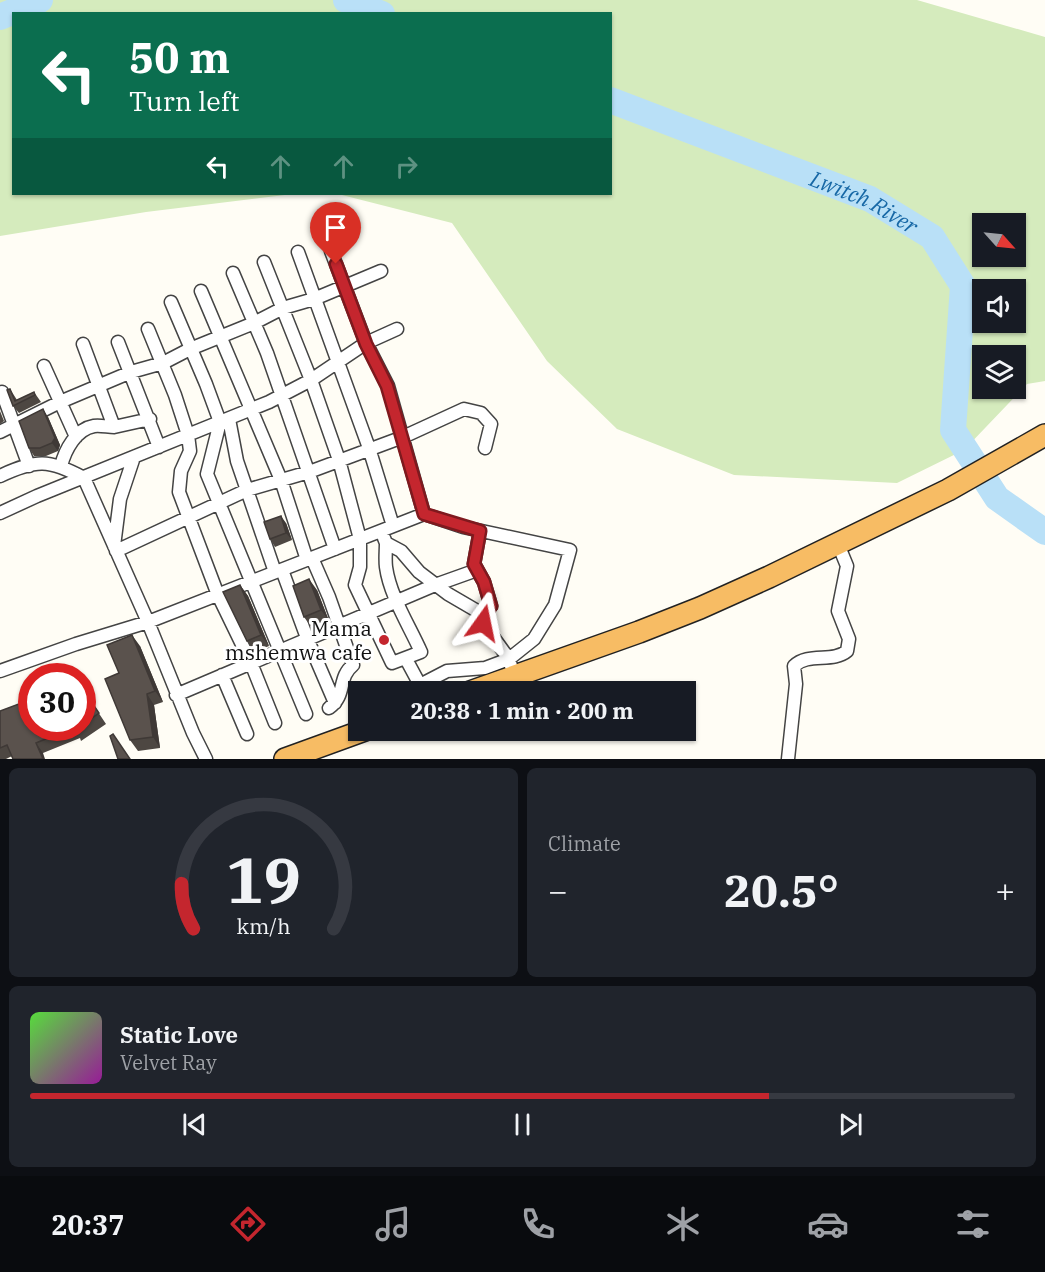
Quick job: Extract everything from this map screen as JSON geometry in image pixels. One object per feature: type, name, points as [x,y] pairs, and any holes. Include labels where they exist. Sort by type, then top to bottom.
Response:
[{"type":"highway","points":[[488,681],[511,667],[700,608],[948,490],[1045,435]]},
{"type":"highway","points":[[285,759],[348,736]]},
{"type":"street","points":[[331,251],[366,344],[387,386],[424,514]]},
{"type":"street","points":[[298,252],[369,448],[393,526]]},
{"type":"street","points":[[264,262],[339,460],[360,539],[360,567],[355,585],[392,663],[421,651],[398,601],[386,567],[383,537]]},
{"type":"street","points":[[0,432],[60,402],[131,372],[163,363],[190,349],[255,323],[283,308],[314,299],[381,271]]},
{"type":"street","points":[[233,273],[255,323],[335,549]]},
{"type":"street","points":[[171,302],[190,349],[224,420],[247,490],[332,706],[339,701],[347,670],[353,666],[340,627],[309,559],[281,480],[201,291]]},
{"type":"street","points":[[0,513],[252,410],[310,380],[366,344],[397,328]]},
{"type":"street","points":[[148,329],[163,363],[188,435],[190,451],[181,471],[179,492],[218,595],[251,663],[275,723]]},
{"type":"street","points":[[118,342],[150,419],[159,447]]},
{"type":"street","points":[[83,344],[114,427]]},
{"type":"street","points":[[44,366],[76,436]]},
{"type":"street","points":[[2,392],[29,466]]},
{"type":"street","points":[[115,549],[189,518],[247,490],[309,472],[403,436],[464,409],[482,413],[491,424],[485,448]]},
{"type":"street","points":[[61,466],[65,453],[76,436],[92,426],[114,427],[150,419]]},
{"type":"street","points":[[224,420],[207,474],[306,714]]},
{"type":"street","points":[[115,549],[120,499],[134,457]]},
{"type":"street","points":[[0,476],[15,469],[43,463],[61,466],[84,478],[148,622],[176,695],[206,759]]},
{"type":"street","points":[[0,671],[148,622],[360,539],[383,537],[393,526],[424,514],[480,531],[570,550],[555,605],[534,639],[511,667],[447,671],[420,684],[406,659]]},
{"type":"street","points":[[480,531],[474,564],[484,582],[491,606],[484,615],[483,623],[511,667]]},
{"type":"street","points":[[383,537],[401,551],[419,572],[435,585],[484,615]]},
{"type":"street","points":[[788,759],[796,684],[794,666],[800,660],[841,656],[847,651],[849,639],[838,611],[847,566],[838,544]]},
{"type":"street","points":[[176,695],[435,585],[477,570]]},
{"type":"street","points":[[222,675],[247,734]]},
{"type":"green space","points":[[0,0],[917,0],[1045,37],[1045,381],[1026,385],[1026,345],[972,345],[972,399],[1013,399],[964,450],[897,483],[734,475],[617,429],[547,361],[452,223],[342,195],[612,195],[612,12],[12,12],[12,195],[285,195],[146,212],[0,236]]},
{"type":"building","points":[[10,389],[15,401],[34,392],[35,395],[13,406],[7,390]]},
{"type":"building","points":[[43,409],[55,438],[52,443],[40,448],[29,448],[19,421]]},
{"type":"building","points":[[281,516],[286,533],[270,539],[264,522]]},
{"type":"building","points":[[309,579],[321,610],[304,617],[293,586]]},
{"type":"building","points":[[240,585],[261,635],[247,641],[223,592]]},
{"type":"building","points":[[132,635],[155,691],[147,694],[153,737],[130,740],[105,679],[119,673],[107,645]]},
{"type":"building","points":[[18,704],[18,741],[41,741],[36,743],[43,759],[13,759],[7,745],[0,748],[0,711]]},
{"type":"building","points":[[113,734],[130,759],[118,759],[110,736]]},
{"type":"waterway","name":"Lwitch River","points":[[0,17],[40,0]]},
{"type":"waterway","name":"Lwitch River","points":[[346,0],[377,12]]},
{"type":"waterway","name":"Lwitch River","points":[[612,101],[870,199],[932,237],[963,286],[953,430],[997,498],[1045,532]]},
{"type":"place","name":"Mama mshemwa cafe","points":[[384,640]]},
{"type":"route","points":[[336,264],[366,344],[387,386],[396,411],[424,514],[480,531],[474,564],[484,582],[491,606],[484,615],[483,623]]}]
